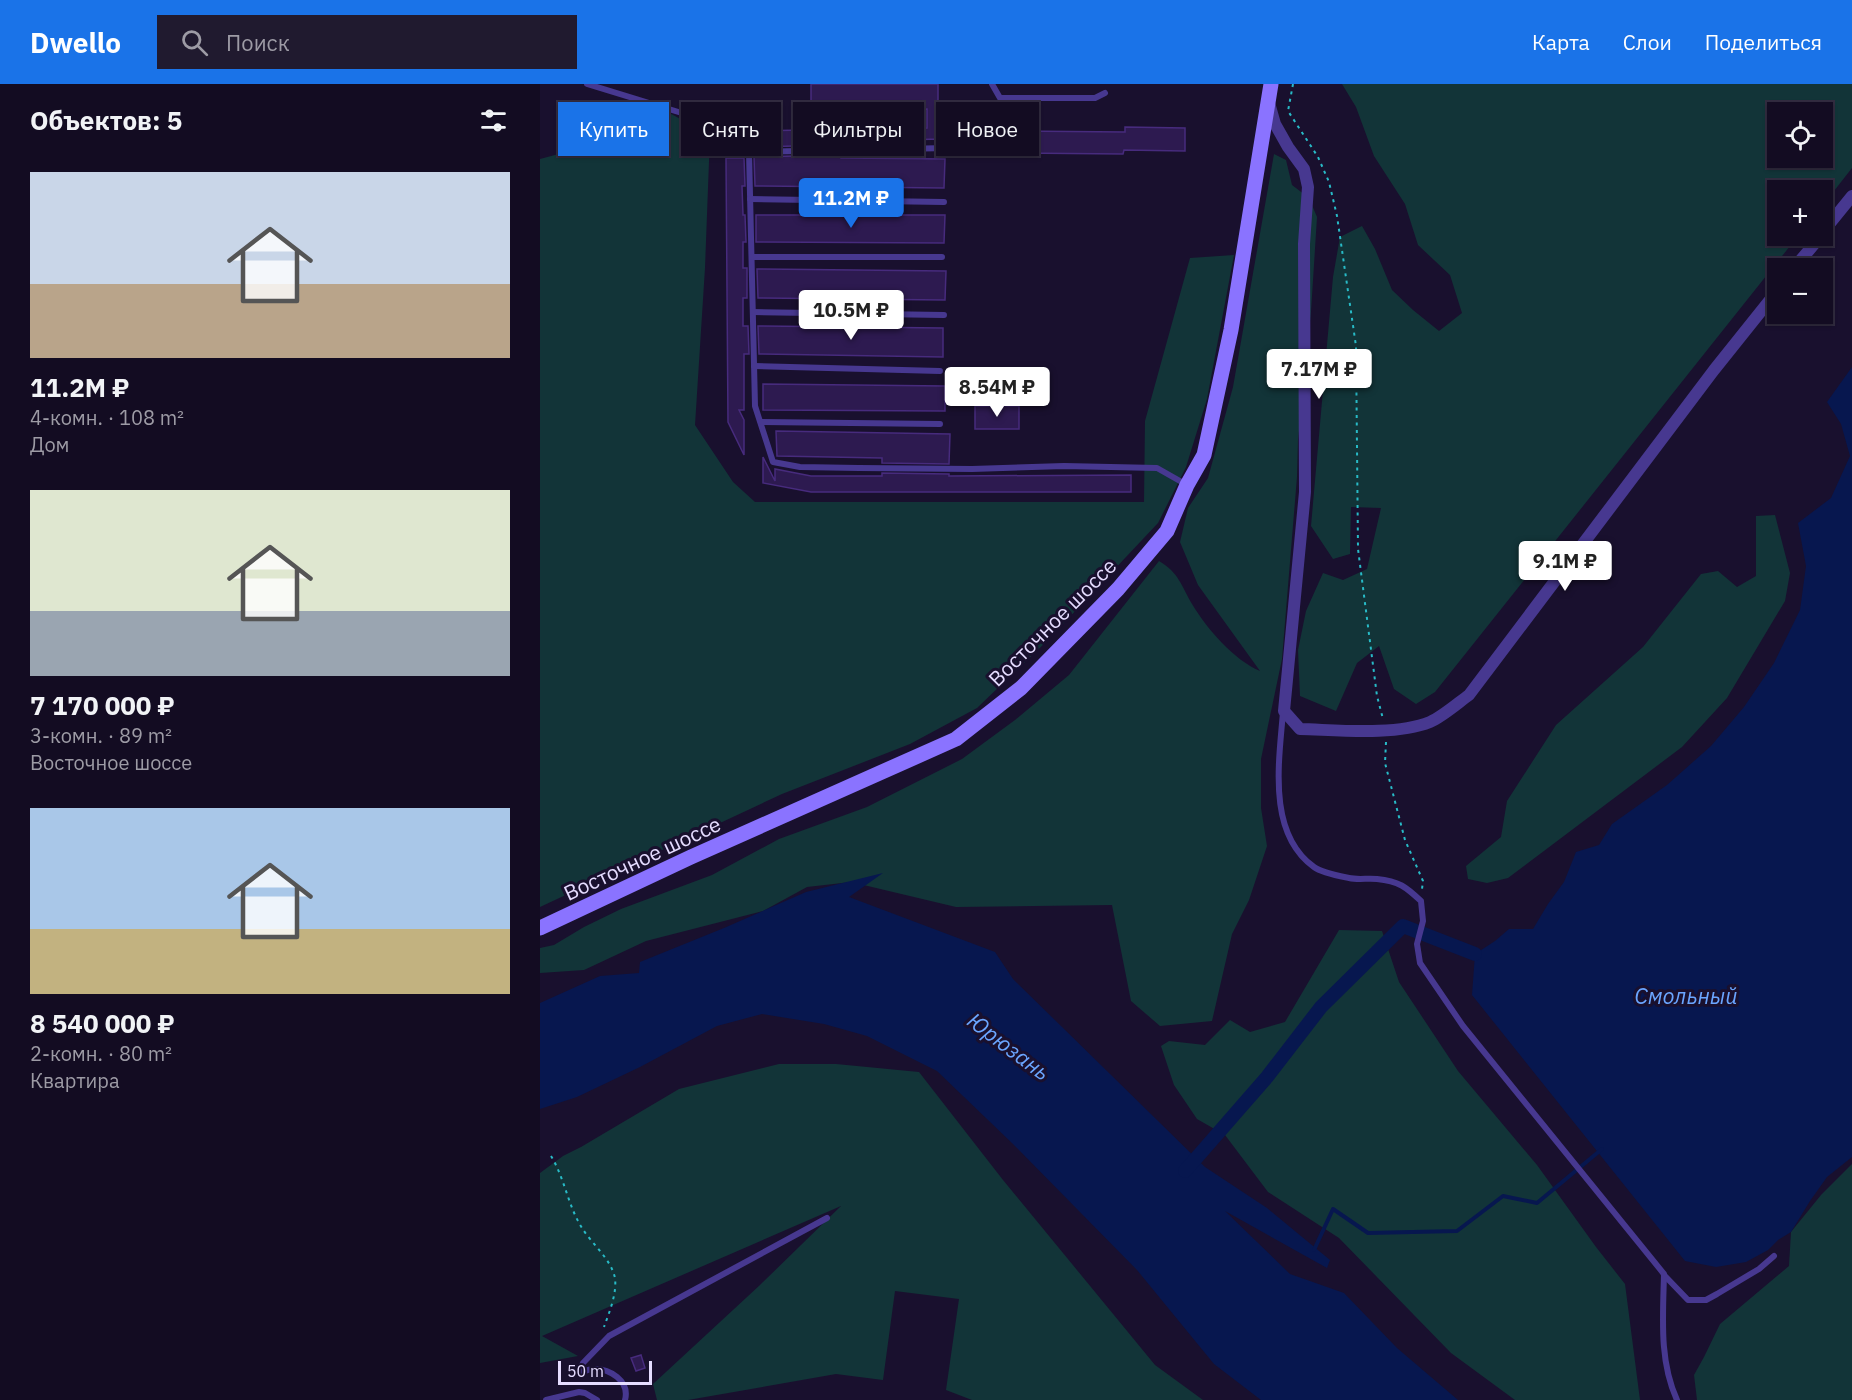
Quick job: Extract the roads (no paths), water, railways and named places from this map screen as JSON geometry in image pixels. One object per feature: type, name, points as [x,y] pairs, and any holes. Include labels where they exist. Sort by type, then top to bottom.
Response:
[{"type":"main road","name":"Восточное шоссе","points":[[540,928],[691,857],[956,739],[1021,688],[1118,589],[1167,531],[1187,485],[1204,455],[1231,330],[1271,84]]},
{"type":"street","points":[[1268,101],[1275,124],[1304,169],[1308,187],[1304,244],[1305,492],[1284,711],[1300,729],[1386,730],[1431,722],[1469,695],[1706,380],[1767,304]]},
{"type":"street","points":[[1833,220],[1852,196]]},
{"type":"street","points":[[1802,258],[1812,246]]},
{"type":"lane","points":[[587,84],[681,113]]},
{"type":"lane","points":[[992,84],[1000,98],[1095,98],[1105,93]]},
{"type":"lane","points":[[781,151],[936,148]]},
{"type":"lane","points":[[749,156],[755,406],[773,462],[800,467],[1157,468],[1187,485]]},
{"type":"lane","points":[[750,199],[944,202]]},
{"type":"lane","points":[[752,257],[942,257]]},
{"type":"lane","points":[[753,312],[944,315]]},
{"type":"lane","points":[[754,366],[940,371]]},
{"type":"lane","points":[[760,423],[940,424]]},
{"type":"lane","points":[[1284,711],[1279,764],[1279,801],[1292,844],[1315,868],[1352,879],[1378,879],[1403,885],[1421,901],[1423,921],[1417,944],[1420,963],[1463,1026],[1664,1274],[1688,1300],[1706,1300],[1759,1269],[1774,1256]]},
{"type":"lane","points":[[625,1400],[627,1394],[624,1384],[616,1375],[594,1369],[578,1373],[583,1363],[609,1336],[827,1218]]},
{"type":"lane","points":[[1664,1274],[1663,1339],[1671,1386],[1677,1400]]},
{"type":"lane","points":[[546,1400],[579,1392],[597,1400]]},
{"type":"water","name":"Смольный","points":[[1852,367],[1852,1157],[1827,1177],[1791,1232],[1768,1250],[1746,1262],[1716,1267],[1685,1261],[1472,995],[1475,954],[1509,929],[1533,929],[1564,882],[1576,852],[1599,845],[1612,824],[1667,785],[1711,746],[1744,707],[1774,663],[1800,610],[1806,566],[1798,523],[1831,498],[1850,456],[1841,424],[1827,402]]},
{"type":"water","name":"Юрюзань","points":[[883,873],[849,897],[995,952],[1013,979],[1205,1167],[1267,1208],[1330,1260],[1327,1268],[1225,1211],[1290,1274],[1344,1293],[1397,1348],[1458,1400],[1261,1400],[1214,1364],[1137,1270],[1013,1144],[937,1071],[867,1036],[824,1024],[762,1014],[717,1026],[577,1097],[540,1109],[540,1003],[600,976],[639,973],[640,962],[806,892]]},
{"type":"waterway","points":[[1185,1171],[1267,1077],[1321,1007],[1403,926],[1475,954]]},
{"type":"waterway","name":"Смольный","points":[[1314,1250],[1333,1209],[1368,1233],[1457,1231],[1503,1196],[1537,1203],[1602,1149]]}]
